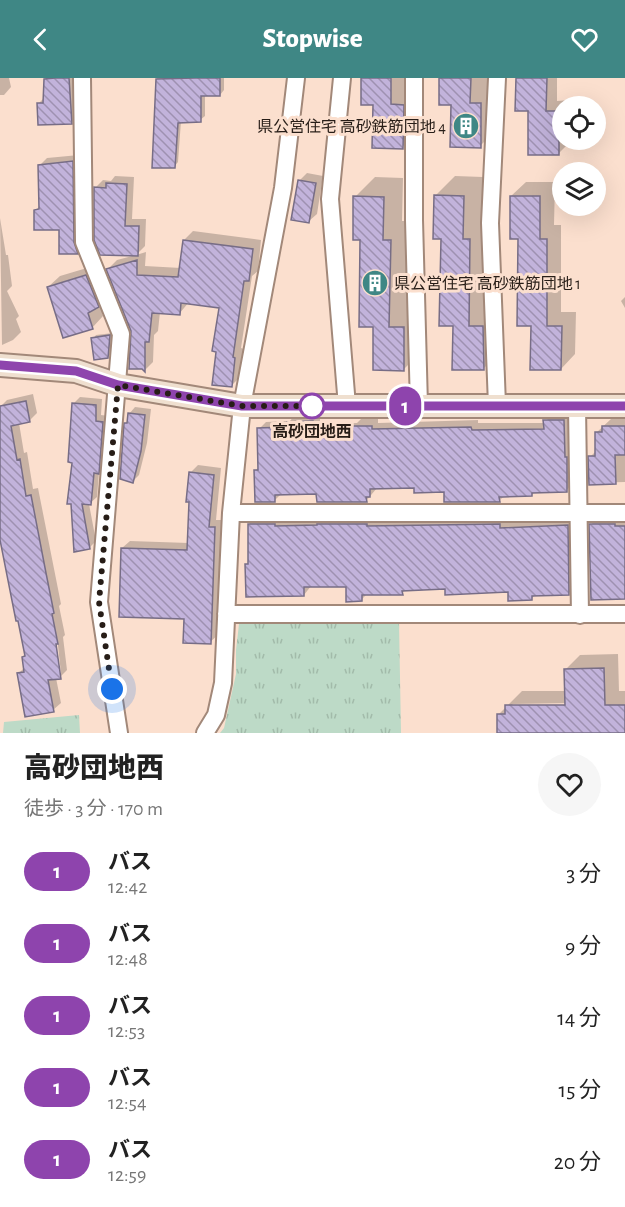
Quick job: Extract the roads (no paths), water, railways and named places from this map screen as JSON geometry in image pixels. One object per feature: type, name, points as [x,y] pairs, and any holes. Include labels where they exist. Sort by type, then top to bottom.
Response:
[{"type":"street","points":[[82,78],[84,242],[121,334],[99,602],[119,733]]},
{"type":"street","points":[[206,733],[216,715],[223,683],[231,513],[242,406],[284,188],[296,78]]},
{"type":"street","points":[[342,78],[330,199],[347,406]]},
{"type":"street","points":[[414,78],[414,220],[419,406]]},
{"type":"street","points":[[497,405],[490,223],[498,78]]},
{"type":"street","points":[[0,365],[76,371],[118,385],[242,406],[625,406]]},
{"type":"street","points":[[577,406],[579,615]]},
{"type":"street","points":[[231,513],[625,513]]},
{"type":"street","points":[[226,614],[625,614]]},
{"type":"place","name":"県公営住宅 高砂鉄筋団地 4","points":[[466,126]]},
{"type":"place","name":"県公営住宅 高砂鉄筋団地 1","points":[[375,283]]},
{"type":"place","name":"高砂団地西","points":[[312,406]]}]
